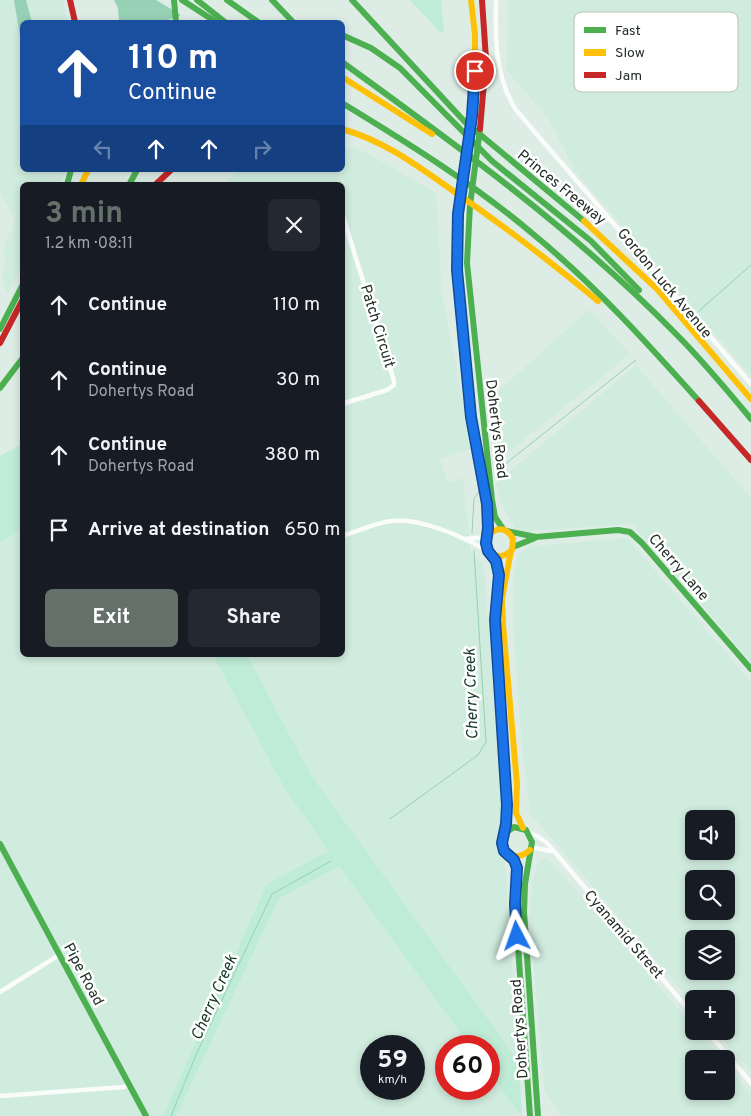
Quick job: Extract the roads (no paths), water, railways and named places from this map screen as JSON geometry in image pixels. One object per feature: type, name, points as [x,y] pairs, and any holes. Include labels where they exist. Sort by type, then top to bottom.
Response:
[{"type":"main road","points":[[70,0],[75,20]]},
{"type":"main road","points":[[174,0],[176,20]]},
{"type":"main road","points":[[182,0],[213,20]]},
{"type":"main road","points":[[197,0],[222,20]]},
{"type":"main road","points":[[227,0],[255,20]]},
{"type":"main road","points":[[272,0],[291,20]]},
{"type":"main road","name":"Princes Freeway","points":[[352,0],[465,122],[493,147],[566,204],[630,262],[657,289],[751,399]]},
{"type":"main road","name":"Dohertys Road","points":[[471,0],[475,42],[473,103],[458,214],[457,270],[471,417],[487,504],[487,537]]},
{"type":"main road","name":"Dohertys Road","points":[[482,0],[486,50],[483,107],[469,217],[467,272],[479,403],[494,512],[496,520],[505,530]]},
{"type":"main road","points":[[345,37],[371,48],[400,68],[492,161],[591,242],[660,311],[751,419]]},
{"type":"main road","points":[[345,64],[513,189],[629,288],[667,324],[724,385]]},
{"type":"main road","points":[[345,79],[513,189]]},
{"type":"main road","points":[[345,105],[429,156],[523,226],[594,289],[654,351],[751,460]]},
{"type":"main road","points":[[345,130],[365,136],[399,154],[497,221],[589,293],[654,351]]},
{"type":"main road","points":[[158,182],[169,172]]},
{"type":"main road","points":[[0,329],[20,290]]},
{"type":"main road","points":[[0,343],[20,305]]},
{"type":"main road","points":[[0,388],[20,362]]},
{"type":"main road","points":[[0,396],[20,371]]},
{"type":"main road","points":[[505,530],[513,538],[505,578],[502,618],[517,784],[516,813],[523,828],[531,837],[530,849],[523,856],[511,856],[502,847],[506,824],[506,785],[495,620],[499,575],[496,561],[489,552],[486,543],[487,537],[492,531],[505,530]]},
{"type":"main road","name":"Cherry Lane","points":[[505,530],[536,537],[618,530],[630,532],[642,543],[751,669]]},
{"type":"main road","name":"Cherry Lane","points":[[512,549],[536,537]]},
{"type":"main road","points":[[489,552],[504,556],[512,549]]},
{"type":"main road","points":[[504,835],[510,829],[523,828]]},
{"type":"main road","name":"Pipe Road","points":[[0,844],[146,1116]]},
{"type":"main road","name":"Dohertys Road","points":[[530,849],[524,884],[524,912],[538,1116]]},
{"type":"main road","name":"Dohertys Road","points":[[511,856],[517,868],[515,904],[530,1116]]},
{"type":"street","name":"Gordon Luck Avenue","points":[[496,0],[496,37],[500,71],[508,96],[516,110],[751,384]]},
{"type":"street","name":"Patch Circuit","points":[[345,224],[394,381],[394,385],[387,390],[345,403]]},
{"type":"street","points":[[345,535],[391,521],[415,522],[465,539],[489,552]]},
{"type":"street","points":[[465,539],[487,537]]},
{"type":"street","name":"Cyanamid Street","points":[[529,833],[542,839],[685,1006]]},
{"type":"street","points":[[530,849],[548,849],[554,853]]},
{"type":"street","points":[[0,992],[59,955]]},
{"type":"street","points":[[715,1040],[751,1083]]},
{"type":"street","points":[[0,1096],[124,1087],[129,1085]]},
{"type":"waterway","name":"Cherry Creek","points":[[699,311],[751,265]]},
{"type":"waterway","name":"Cherry Creek","points":[[496,476],[509,461],[636,360]]},
{"type":"waterway","name":"Cherry Creek","points":[[472,533],[474,499],[479,491]]},
{"type":"waterway","name":"Cherry Creek","points":[[390,819],[478,755],[486,742],[474,551]]},
{"type":"waterway","name":"Cherry Creek","points":[[171,1116],[196,1055],[272,894],[331,861]]}]
